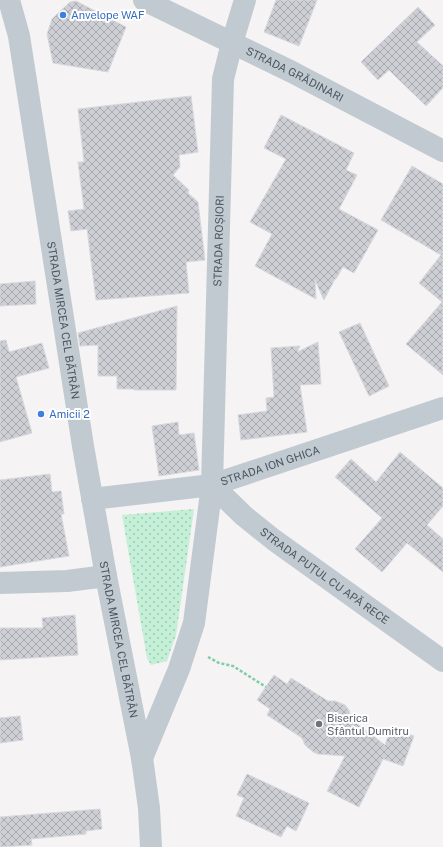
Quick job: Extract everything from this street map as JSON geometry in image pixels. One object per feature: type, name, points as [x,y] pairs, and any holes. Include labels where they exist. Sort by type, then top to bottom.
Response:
[{"type":"street","name":"STRADA MIRCEA CEL BĂTRÂN","points":[[9,0],[18,36],[92,499],[142,758],[149,808],[151,847]]},
{"type":"street","name":"STRADA GRĂDINARI","points":[[144,0],[292,72],[443,151]]},
{"type":"street","name":"STRADA ROȘIORI","points":[[212,485],[223,79],[245,0]]},
{"type":"street","name":"STRADA ION GHICA","points":[[92,499],[212,485],[443,408]]},
{"type":"street","points":[[142,758],[179,669],[194,623],[212,485]]},
{"type":"street","name":"STRADA PUȚUL CU APĂ RECE","points":[[212,485],[244,516],[274,540],[443,661]]},
{"type":"street","points":[[0,583],[67,580],[106,576]]},
{"type":"path","points":[[186,646],[219,663],[233,666],[266,687]]},
{"type":"green space","points":[[194,509],[176,635],[167,661],[151,665],[147,658],[122,515]]},
{"type":"building","points":[[276,0],[317,0],[299,46],[264,32]]},
{"type":"building","points":[[76,1],[126,27],[108,72],[53,63],[47,34],[52,19],[70,2]]},
{"type":"building","points":[[418,7],[435,25],[417,42],[443,66],[443,88],[426,106],[389,70],[378,80],[361,62]]},
{"type":"building","points":[[191,96],[198,152],[179,155],[180,167],[173,175],[189,190],[188,193],[198,202],[205,260],[186,262],[189,293],[96,300],[87,229],[71,231],[68,211],[84,209],[78,162],[84,162],[78,109]]},
{"type":"building","points":[[281,115],[354,153],[346,170],[357,175],[339,209],[378,230],[354,273],[343,267],[324,300],[315,280],[316,299],[255,266],[272,234],[250,222],[286,159],[264,148]]},
{"type":"building","points":[[412,166],[443,184],[443,375],[406,344],[442,302],[419,283],[441,255],[381,220]]},
{"type":"building","points":[[35,281],[36,304],[0,306],[0,284]]},
{"type":"building","points":[[177,306],[176,390],[117,389],[117,376],[98,376],[98,345],[80,346],[78,333]]},
{"type":"building","points":[[360,323],[389,386],[369,396],[339,332]]},
{"type":"building","points":[[6,340],[9,352],[42,343],[49,368],[16,377],[32,433],[0,442],[0,341]]},
{"type":"building","points":[[318,342],[321,384],[300,385],[307,432],[241,440],[238,415],[267,411],[266,398],[274,397],[271,348],[300,346],[297,352]]},
{"type":"building","points":[[178,422],[179,435],[194,433],[199,470],[159,476],[152,426]]},
{"type":"building","points":[[400,452],[443,488],[443,506],[427,525],[443,539],[443,572],[407,543],[382,572],[355,549],[382,518],[335,477],[351,459],[376,482]]},
{"type":"building","points":[[50,474],[52,492],[61,491],[64,514],[61,514],[69,556],[0,567],[0,480]]},
{"type":"building","points":[[75,615],[78,655],[0,660],[0,628],[43,628],[42,618]]},
{"type":"building","name":"Biserica Sfântul Dumitru","points":[[274,675],[287,684],[291,678],[328,701],[335,701],[345,705],[349,710],[351,719],[385,745],[391,728],[414,736],[403,766],[383,759],[359,807],[327,791],[345,756],[318,754],[313,752],[305,745],[302,738],[267,715],[270,709],[257,700]]},
{"type":"building","points":[[20,716],[23,740],[0,743],[0,718]]},
{"type":"building","points":[[247,774],[309,803],[296,831],[287,826],[281,837],[236,816],[244,798],[237,795]]},
{"type":"building","points":[[100,809],[102,829],[86,831],[86,834],[31,839],[32,845],[0,847],[0,817]]},
{"type":"place","name":"Anvelope WAF","points":[[63,15]]},
{"type":"place","name":"Amicii 2","points":[[41,414]]},
{"type":"place","name":"Biserica Sfântul Dumitru","points":[[319,724]]}]
